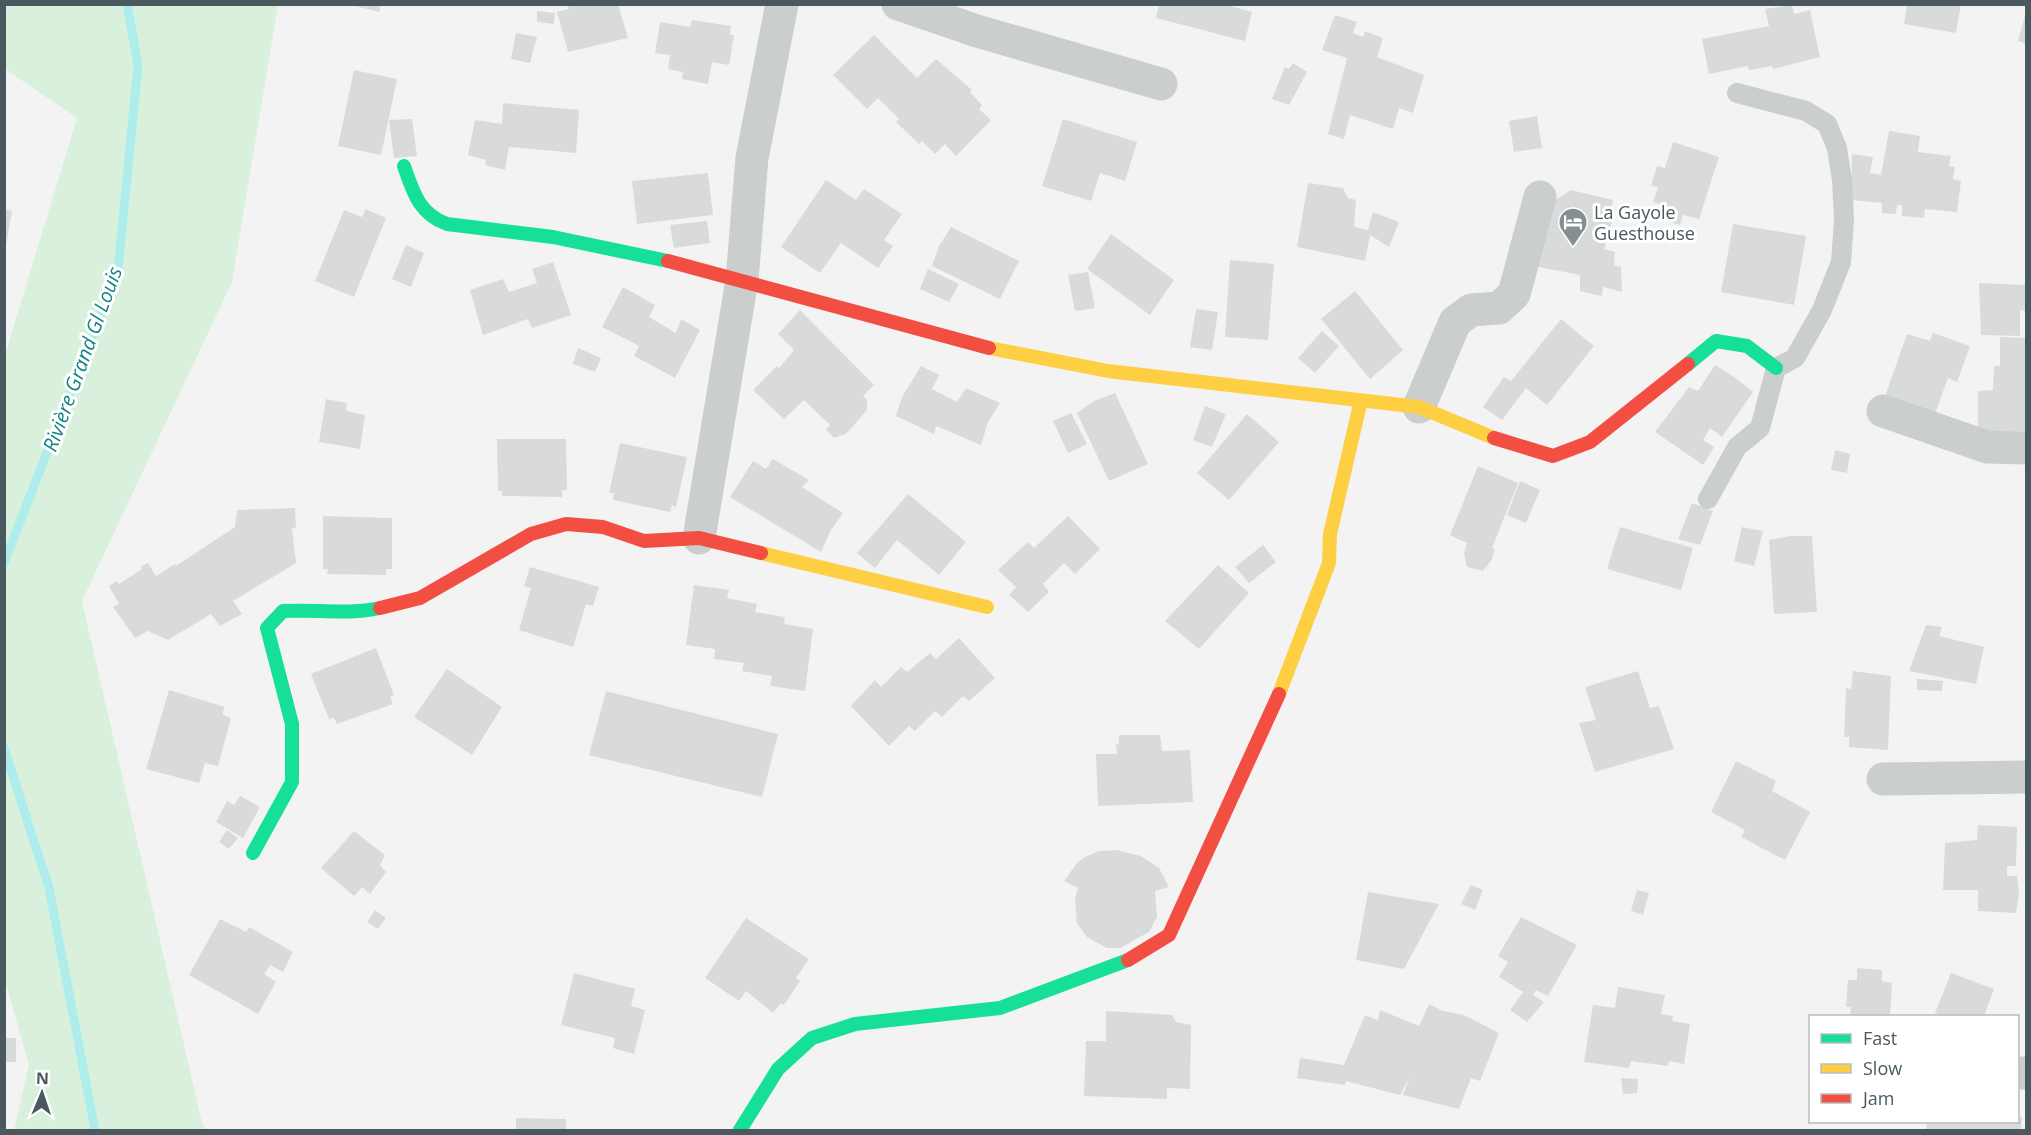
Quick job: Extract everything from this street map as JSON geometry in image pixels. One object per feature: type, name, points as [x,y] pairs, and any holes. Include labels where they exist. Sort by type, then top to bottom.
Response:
[{"type":"street","points":[[699,538],[742,280],[752,158],[782,4]]},
{"type":"street","points":[[898,4],[977,31],[1161,84]]},
{"type":"street","points":[[404,166],[418,204],[431,220],[554,237],[649,256],[983,347],[1108,371],[1419,406],[1509,444],[1553,456],[1590,442],[1607,432],[1716,341],[1747,346],[1776,368]]},
{"type":"street","points":[[1419,406],[1455,322],[1471,310],[1499,308],[1514,294],[1540,197]]},
{"type":"street","points":[[740,1131],[778,1069],[812,1038],[855,1024],[1000,1008],[1132,959],[1168,935],[1288,674],[1329,563],[1330,534],[1361,400]]},
{"type":"street","points":[[1883,411],[1988,447],[2026,448]]},
{"type":"street","points":[[253,853],[292,782],[292,724],[267,628],[283,611],[311,609],[361,612],[420,598],[531,534],[566,524],[603,527],[644,541],[699,538],[987,607]]},
{"type":"street","points":[[1882,779],[2026,777]]},
{"type":"lane","points":[[1708,499],[1737,447],[1760,428],[1776,368],[1796,358],[1822,310],[1841,262],[1844,220],[1842,180],[1837,148],[1827,124],[1806,111],[1737,93]]},
{"type":"green space","points":[[4,5],[278,5],[232,282],[82,601],[202,1123],[207,1130],[14,1130],[29,1065],[4,977],[5,355],[77,118],[5,69]]},
{"type":"building","points":[[347,4],[381,4],[379,12]]},
{"type":"building","points":[[567,4],[618,4],[628,38],[568,52],[557,12],[569,9]]},
{"type":"building","points":[[1159,4],[1224,4],[1252,12],[1245,41],[1156,18]]},
{"type":"building","points":[[1907,4],[1961,4],[1956,33],[1904,24]]},
{"type":"building","points":[[1792,5],[1794,14],[1810,10],[1820,57],[1773,69],[1772,66],[1749,70],[1748,66],[1709,74],[1702,39],[1769,26],[1765,9]]},
{"type":"building","points":[[537,11],[555,13],[554,24],[537,22]]},
{"type":"building","points":[[2026,12],[2026,44],[2018,41]]},
{"type":"building","points":[[1335,15],[1357,22],[1353,33],[1363,37],[1365,31],[1383,38],[1377,57],[1424,75],[1413,113],[1399,108],[1393,129],[1350,115],[1344,139],[1328,134],[1347,58],[1322,50]]},
{"type":"building","points":[[692,20],[731,26],[730,35],[734,35],[729,65],[712,62],[708,84],[682,79],[683,72],[668,69],[670,55],[655,53],[660,22],[690,27]]},
{"type":"building","points":[[516,33],[537,37],[530,63],[511,59]]},
{"type":"building","points":[[874,35],[917,78],[936,59],[972,90],[970,92],[982,105],[979,109],[991,120],[956,156],[945,144],[935,154],[922,141],[919,144],[896,122],[899,119],[878,98],[867,109],[833,75]]},
{"type":"building","points":[[1293,63],[1307,72],[1289,105],[1272,99],[1285,67],[1289,69]]},
{"type":"building","points":[[354,70],[397,79],[381,155],[338,146]]},
{"type":"building","points":[[503,103],[579,110],[576,153],[509,147],[505,170],[485,165],[486,160],[468,155],[475,120],[502,124]]},
{"type":"building","points":[[1537,116],[1542,148],[1514,152],[1509,121]]},
{"type":"building","points":[[412,119],[417,156],[394,158],[389,120]]},
{"type":"building","points":[[1063,119],[1137,142],[1125,181],[1100,173],[1091,201],[1042,186]]},
{"type":"building","points":[[1889,131],[1920,136],[1918,152],[1951,156],[1949,166],[1955,167],[1953,179],[1961,181],[1957,212],[1925,209],[1924,218],[1902,216],[1902,205],[1897,205],[1896,214],[1882,213],[1882,203],[1851,200],[1852,154],[1873,157],[1870,173],[1881,175]]},
{"type":"building","points":[[1673,142],[1719,157],[1699,219],[1683,215],[1680,225],[1663,220],[1667,207],[1653,202],[1658,187],[1651,186],[1657,166],[1665,168]]},
{"type":"building","points":[[708,173],[713,215],[637,224],[632,181]]},
{"type":"building","points":[[826,180],[856,200],[864,189],[902,214],[884,240],[893,246],[878,268],[841,243],[820,273],[781,247]]},
{"type":"building","points":[[1308,183],[1343,188],[1348,198],[1356,200],[1354,227],[1368,230],[1373,212],[1399,222],[1389,247],[1370,235],[1365,261],[1297,247]]},
{"type":"building","points":[[1571,190],[1613,200],[1610,217],[1613,218],[1604,249],[1615,252],[1614,265],[1621,267],[1622,292],[1603,287],[1602,296],[1580,291],[1580,275],[1534,266],[1548,205]]},
{"type":"building","points":[[4,209],[12,211],[6,246],[4,246]]},
{"type":"building","points":[[366,209],[386,218],[354,297],[315,281],[344,210],[362,217]]},
{"type":"building","points":[[707,221],[710,243],[674,248],[670,225]]},
{"type":"building","points":[[1733,224],[1806,236],[1794,305],[1721,292]]},
{"type":"building","points":[[951,227],[1019,261],[1000,299],[932,266],[939,246]]},
{"type":"building","points":[[1111,234],[1174,280],[1150,315],[1087,269]]},
{"type":"building","points":[[406,245],[424,253],[411,287],[392,279]]},
{"type":"building","points":[[1230,260],[1274,264],[1268,340],[1225,337]]},
{"type":"building","points":[[553,262],[571,315],[532,328],[528,319],[483,335],[470,290],[503,279],[509,292],[537,283],[532,269]]},
{"type":"building","points":[[928,269],[959,284],[949,302],[920,289]]},
{"type":"building","points":[[1088,272],[1095,308],[1075,311],[1068,275]]},
{"type":"building","points":[[1979,283],[2026,285],[2026,311],[2020,310],[2020,336],[1981,335]]},
{"type":"building","points":[[623,287],[655,305],[649,317],[676,333],[681,319],[700,330],[675,378],[634,356],[639,346],[602,327]]},
{"type":"building","points":[[1355,291],[1403,350],[1370,379],[1321,319]]},
{"type":"building","points":[[1196,309],[1218,312],[1212,350],[1190,347]]},
{"type":"building","points":[[800,310],[874,385],[863,396],[867,400],[867,410],[846,434],[834,438],[826,430],[830,425],[804,400],[784,419],[753,390],[777,366],[779,368],[794,350],[778,334]]},
{"type":"building","points":[[1561,319],[1594,346],[1547,405],[1526,388],[1502,420],[1483,407],[1504,377],[1511,381]]},
{"type":"building","points":[[1322,331],[1339,346],[1315,373],[1298,358]]},
{"type":"building","points":[[1933,333],[1970,346],[1957,382],[1948,378],[1932,422],[1882,405],[1907,334],[1930,341]]},
{"type":"building","points":[[2000,337],[2026,338],[2025,431],[1978,431],[1978,391],[1993,390],[1994,366],[2000,366]]},
{"type":"building","points":[[578,348],[601,358],[595,372],[573,364]]},
{"type":"building","points":[[1715,365],[1753,392],[1722,437],[1710,428],[1703,440],[1714,447],[1703,465],[1655,432],[1689,387],[1698,391]]},
{"type":"building","points":[[921,366],[939,375],[932,389],[957,402],[966,388],[1000,403],[988,422],[981,445],[936,426],[934,434],[896,416],[902,397]]},
{"type":"building","points":[[1115,393],[1148,464],[1109,481],[1077,413],[1094,401]]},
{"type":"building","points":[[326,399],[347,403],[346,411],[365,415],[360,449],[319,442]]},
{"type":"building","points":[[1205,406],[1226,414],[1212,447],[1193,440]]},
{"type":"building","points":[[1071,413],[1087,444],[1068,453],[1053,421]]},
{"type":"building","points":[[1247,414],[1279,442],[1229,500],[1197,473]]},
{"type":"building","points":[[497,439],[566,439],[567,490],[562,490],[562,497],[502,496],[502,491],[498,491]]},
{"type":"building","points":[[620,443],[687,457],[676,507],[672,505],[670,512],[613,500],[614,493],[609,493]]},
{"type":"building","points":[[1835,450],[1850,454],[1847,473],[1831,470]]},
{"type":"building","points":[[773,459],[809,480],[802,487],[843,513],[831,530],[821,552],[730,497],[753,461],[766,469]]},
{"type":"building","points":[[1478,466],[1518,483],[1492,548],[1495,549],[1491,561],[1483,571],[1467,567],[1464,553],[1467,543],[1450,535]]},
{"type":"building","points":[[1520,481],[1540,490],[1526,523],[1507,515]]},
{"type":"building","points":[[908,494],[966,542],[939,575],[897,540],[875,568],[857,553]]},
{"type":"building","points":[[1692,503],[1713,511],[1700,545],[1678,539]]},
{"type":"building","points":[[295,508],[296,528],[292,528],[296,563],[233,601],[242,614],[220,626],[211,614],[168,640],[148,631],[135,638],[113,607],[119,604],[109,586],[117,581],[119,584],[148,563],[156,576],[175,564],[176,566],[235,527],[237,510]]},
{"type":"building","points":[[323,516],[392,518],[392,569],[386,569],[386,575],[327,574],[328,569],[323,569]]},
{"type":"building","points":[[1068,516],[1100,549],[1075,574],[1064,563],[1043,584],[1049,592],[1028,612],[1009,595],[1016,587],[998,570],[1028,542],[1034,548]]},
{"type":"building","points":[[1620,527],[1693,548],[1681,590],[1607,569]]},
{"type":"building","points":[[1742,527],[1763,531],[1754,566],[1734,561]]},
{"type":"building","points":[[1791,536],[1812,536],[1817,612],[1774,614],[1769,540]]},
{"type":"building","points":[[1263,545],[1276,562],[1249,583],[1235,567]]},
{"type":"building","points":[[1218,565],[1249,593],[1199,649],[1165,621]]},
{"type":"building","points":[[530,567],[599,587],[593,606],[586,604],[573,647],[519,630],[531,588],[524,586]]},
{"type":"building","points":[[694,585],[729,590],[727,598],[757,604],[755,612],[785,617],[784,624],[813,629],[805,691],[770,686],[772,676],[742,671],[744,663],[714,659],[715,649],[686,645]]},
{"type":"building","points":[[1926,625],[1942,627],[1939,636],[1984,647],[1976,684],[1909,671]]},
{"type":"building","points":[[959,638],[995,678],[969,701],[963,696],[942,717],[935,711],[915,731],[909,726],[889,746],[851,706],[875,680],[881,687],[901,667],[907,672],[930,653],[936,659]]},
{"type":"building","points":[[376,648],[394,695],[390,697],[393,704],[337,724],[334,718],[329,719],[311,674]]},
{"type":"building","points":[[447,669],[502,707],[472,755],[414,717]]},
{"type":"building","points":[[1638,671],[1650,708],[1659,706],[1674,749],[1595,772],[1579,723],[1596,720],[1585,687]]},
{"type":"building","points":[[1853,671],[1891,676],[1888,750],[1849,747],[1849,737],[1844,737],[1846,688],[1851,689]]},
{"type":"building","points":[[1917,679],[1943,681],[1942,691],[1917,690]]},
{"type":"building","points":[[169,690],[225,707],[222,714],[231,718],[218,766],[205,763],[199,783],[146,769]]},
{"type":"building","points":[[606,691],[778,734],[762,797],[589,755]]},
{"type":"building","points":[[1119,735],[1160,735],[1162,751],[1190,750],[1193,802],[1098,806],[1096,754],[1117,754],[1116,744],[1119,743]]},
{"type":"building","points":[[1736,761],[1776,781],[1772,791],[1810,812],[1785,860],[1741,837],[1745,830],[1711,812]]},
{"type":"building","points":[[240,796],[260,807],[243,838],[216,822],[227,801],[234,805]]},
{"type":"building","points":[[1978,825],[2017,827],[2016,866],[2007,866],[2007,876],[2017,876],[2019,894],[2016,913],[1978,911],[1978,890],[1943,890],[1945,843],[1977,840]]},
{"type":"building","points":[[227,830],[238,838],[229,849],[219,842]]},
{"type":"building","points":[[354,831],[385,855],[380,865],[386,872],[370,894],[362,887],[354,896],[321,868]]},
{"type":"building","points":[[1116,850],[1141,856],[1159,868],[1169,887],[1155,891],[1157,917],[1149,932],[1120,948],[1107,948],[1087,937],[1077,923],[1075,899],[1078,888],[1064,881],[1077,863],[1085,857],[1099,851]]},
{"type":"building","points":[[1471,885],[1483,890],[1475,910],[1461,904]]},
{"type":"building","points":[[1637,890],[1649,893],[1643,915],[1631,911]]},
{"type":"building","points":[[1368,892],[1439,904],[1404,969],[1356,960]]},
{"type":"building","points":[[375,910],[386,918],[378,929],[367,922]]},
{"type":"building","points":[[1521,917],[1577,945],[1548,996],[1536,990],[1533,995],[1544,1002],[1527,1022],[1510,1010],[1523,992],[1499,977],[1508,962],[1498,956]]},
{"type":"building","points":[[746,918],[809,959],[796,978],[800,981],[784,1005],[781,1003],[773,1013],[746,991],[739,1001],[705,978]]},
{"type":"building","points":[[220,919],[246,932],[249,927],[293,952],[283,972],[270,965],[264,974],[276,982],[258,1014],[189,975]]},
{"type":"building","points":[[1857,968],[1882,970],[1882,981],[1892,983],[1890,1015],[1850,1015],[1851,1007],[1846,1007],[1848,980],[1857,980]]},
{"type":"building","points":[[574,973],[635,989],[631,1006],[645,1010],[634,1054],[613,1048],[615,1038],[561,1025]]},
{"type":"building","points":[[1951,973],[1994,989],[1984,1015],[1940,1015],[1935,1013]]},
{"type":"building","points":[[1618,987],[1665,995],[1661,1014],[1673,1016],[1672,1021],[1690,1024],[1684,1064],[1669,1061],[1668,1066],[1631,1061],[1629,1068],[1584,1062],[1593,1005],[1615,1008]]},
{"type":"building","points":[[1429,1004],[1443,1011],[1464,1015],[1499,1033],[1480,1081],[1471,1078],[1459,1109],[1403,1095],[1410,1077],[1400,1095],[1346,1081],[1345,1085],[1297,1078],[1300,1058],[1344,1065],[1365,1015],[1378,1020],[1380,1010],[1419,1026]]},
{"type":"building","points":[[1106,1011],[1172,1015],[1176,1022],[1191,1025],[1190,1089],[1167,1088],[1167,1099],[1084,1096],[1086,1041],[1106,1041]]},
{"type":"building","points":[[4,1038],[16,1038],[16,1062],[4,1062]]},
{"type":"building","points":[[1621,1078],[1638,1079],[1637,1093],[1623,1094]]},
{"type":"building","points":[[2019,1117],[2022,1117],[2021,1130],[1926,1130],[1927,1123],[2019,1123]]},
{"type":"building","points":[[516,1118],[566,1119],[566,1130],[516,1130]]},
{"type":"waterway","name":"Rivière Grand Gl Louis","points":[[4,563],[118,270],[138,65],[127,4]]},
{"type":"waterway","name":"Rivière Grand Gl Louis","points":[[4,748],[49,888],[95,1130]]},
{"type":"traffic: fast","points":[[404,166],[414,193],[423,208],[437,220],[447,224],[553,237],[668,261]]},
{"type":"traffic: fast","points":[[1688,364],[1716,341],[1747,346],[1776,368]]},
{"type":"traffic: fast","points":[[253,853],[292,782],[292,724],[267,628],[283,611],[356,611],[380,608]]},
{"type":"traffic: fast","points":[[740,1130],[778,1069],[812,1038],[855,1024],[1000,1008],[1128,960]]},
{"type":"traffic: slow","points":[[989,348],[1108,371],[1419,407],[1494,438]]},
{"type":"traffic: slow","points":[[1279,694],[1329,563],[1330,534],[1361,400]]},
{"type":"traffic: slow","points":[[761,553],[987,607]]},
{"type":"traffic: jam","points":[[668,261],[989,348]]},
{"type":"traffic: jam","points":[[1494,438],[1553,456],[1590,442],[1688,364]]},
{"type":"traffic: jam","points":[[380,608],[420,598],[531,534],[566,524],[603,527],[644,541],[699,538],[761,553]]},
{"type":"traffic: jam","points":[[1128,960],[1169,935],[1279,694]]},
{"type":"place","name":"La Gayole Guesthouse","points":[[1573,248]]}]
